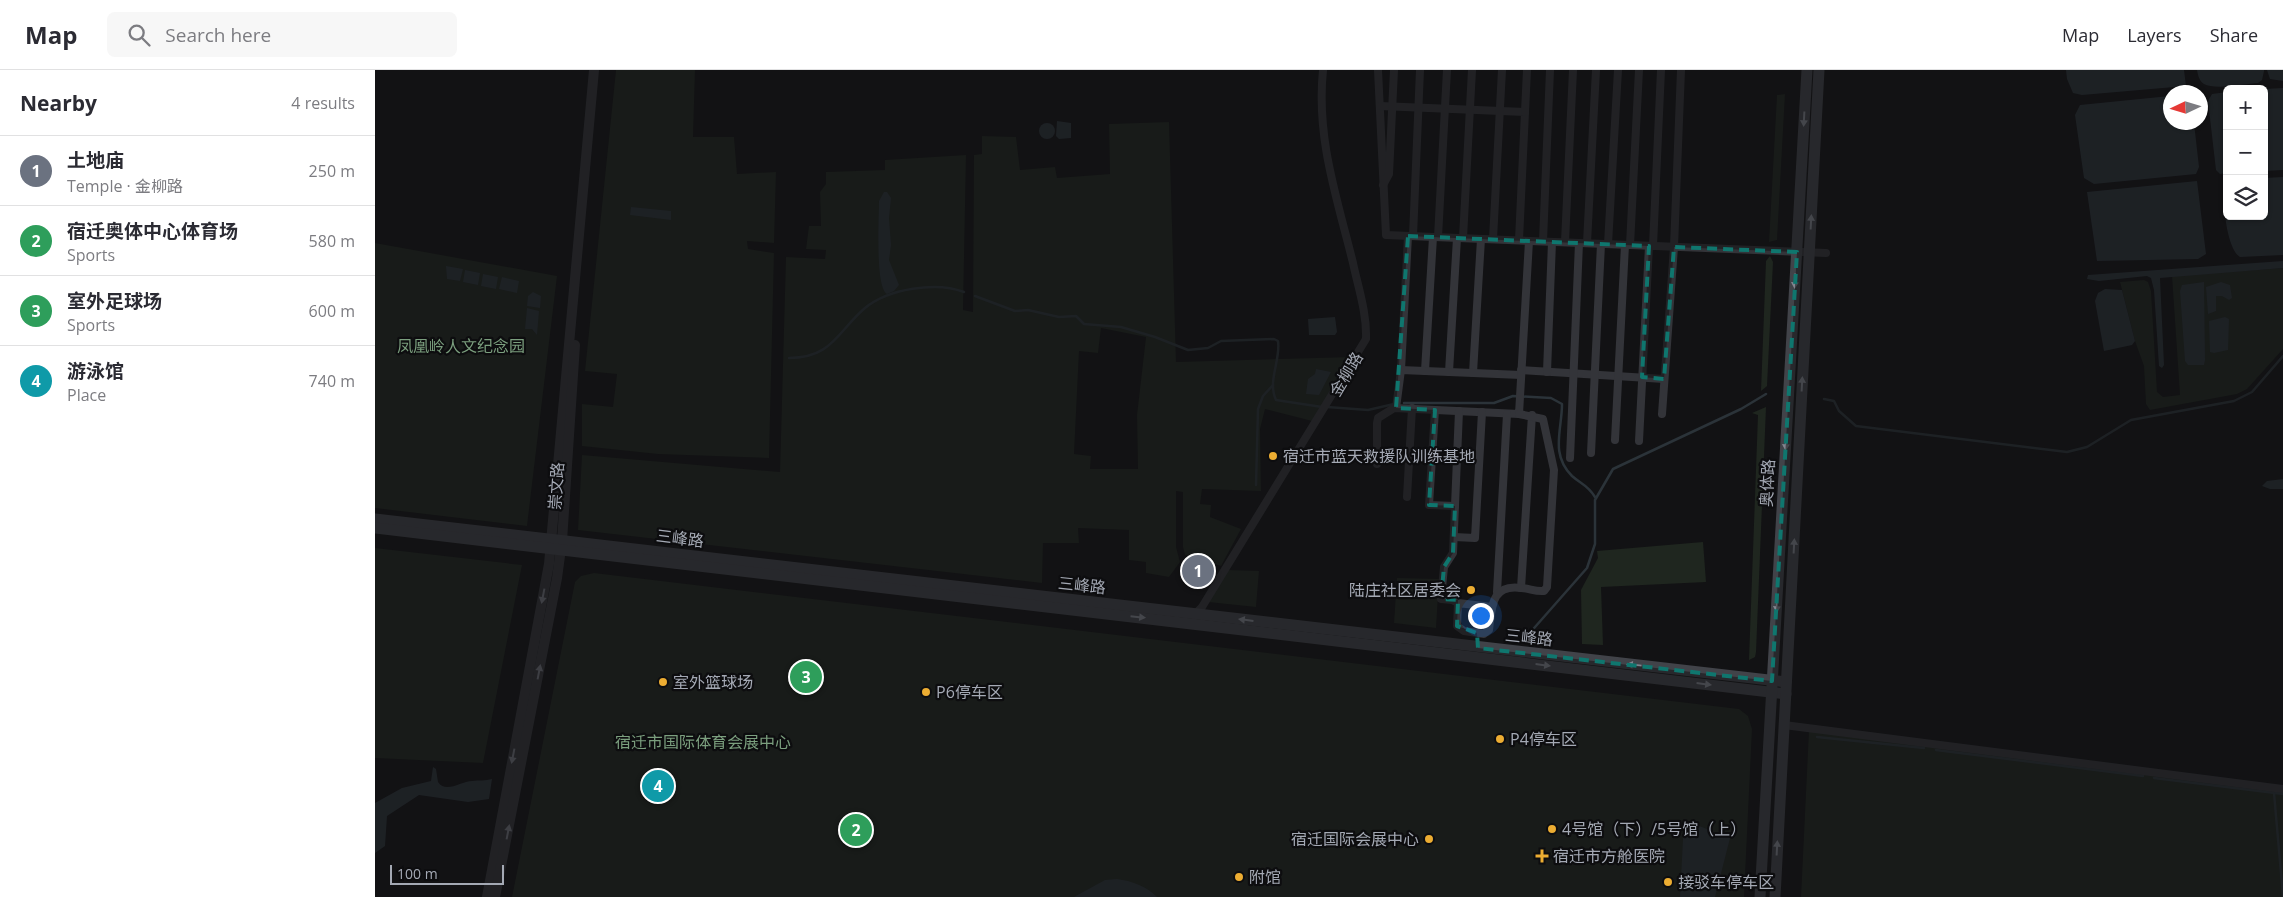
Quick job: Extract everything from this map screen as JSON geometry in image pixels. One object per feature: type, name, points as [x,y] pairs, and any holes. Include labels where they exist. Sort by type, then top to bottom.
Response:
[{"type":"main road","name":"奥体路","points":[[1760,897],[1807,70]]},
{"type":"main road","name":"奥体路","points":[[1775,897],[1819,70]]},
{"type":"main road","name":"三峰路","points":[[375,519],[556,544],[1786,688]]},
{"type":"main road","name":"三峰路","points":[[375,528],[556,544],[1195,614],[1479,652]]},
{"type":"street","name":"崇文路","points":[[487,897],[556,544],[558,447],[594,70]]},
{"type":"street","name":"崇文路","points":[[495,897],[556,544],[599,70]]},
{"type":"street","name":"金柳路","points":[[1195,614],[1202,607],[1365,343],[1366,335],[1361,298],[1323,137],[1321,89],[1323,70]]},
{"type":"street","points":[[1379,70],[1386,235],[1826,254]]},
{"type":"street","points":[[1383,185],[1389,174],[1394,70]]},
{"type":"street","points":[[1396,408],[1401,370],[1420,70]]},
{"type":"street","points":[[1425,371],[1447,70]]},
{"type":"street","points":[[1449,372],[1473,70]]},
{"type":"street","points":[[1493,239],[1502,70]]},
{"type":"street","points":[[1519,240],[1527,70]]},
{"type":"street","points":[[1543,242],[1550,70]]},
{"type":"street","points":[[1565,242],[1573,70]]},
{"type":"street","points":[[1570,458],[1574,373],[1596,70]]},
{"type":"street","points":[[1591,453],[1604,244],[1618,70]]},
{"type":"street","points":[[1615,440],[1639,70]]},
{"type":"street","points":[[1639,441],[1661,70]]},
{"type":"street","points":[[1662,414],[1674,247],[1681,70]]},
{"type":"street","points":[[1380,106],[1525,112]]},
{"type":"street","points":[[1473,373],[1481,239]]},
{"type":"street","points":[[1519,414],[1529,241]]},
{"type":"street","points":[[1547,372],[1552,242]]},
{"type":"street","points":[[1401,370],[1473,373],[1547,372],[1664,379]]},
{"type":"street","points":[[1377,464],[1378,418],[1396,408],[1519,414],[1543,419],[1554,470],[1547,587],[1544,591],[1538,592],[1521,588],[1503,588],[1497,592]]},
{"type":"street","points":[[1407,497],[1412,408]]},
{"type":"street","points":[[1435,410],[1429,505],[1455,506]]},
{"type":"street","points":[[1459,411],[1454,537],[1452,556],[1444,567],[1441,599],[1452,600],[1458,604],[1492,607]]},
{"type":"street","points":[[1454,537],[1475,538],[1482,412]]},
{"type":"street","points":[[1458,604],[1457,626],[1464,631],[1484,634],[1489,630],[1492,607],[1497,592],[1507,414]]},
{"type":"street","points":[[1521,588],[1532,416]]},
{"type":"street","points":[[1477,633],[1479,652]]},
{"type":"street","points":[[1784,725],[2283,789]]},
{"type":"highlighted area","points":[[1408,236],[1649,246],[1642,377],[1664,379],[1674,247],[1797,252],[1772,681],[1478,648],[1477,633],[1457,626],[1458,600],[1441,599],[1444,567],[1453,553],[1455,506],[1429,505],[1435,410],[1396,408]]},
{"type":"green space","points":[[616,70],[695,70],[693,137],[734,137],[737,174],[776,172],[774,243],[747,241],[748,249],[774,253],[769,458],[658,454],[582,446],[582,404],[613,407],[617,374],[585,371]]},
{"type":"green space","points":[[1785,94],[1777,240],[1769,242],[1777,95]]},
{"type":"green space","points":[[1169,122],[1176,362],[1352,357],[1312,421],[1265,409],[1260,429],[1261,491],[1202,489],[1200,504],[1211,505],[1210,517],[1241,529],[1221,566],[1185,555],[1183,547],[1183,492],[1176,491],[1176,547],[1180,562],[1169,577],[1146,573],[1146,562],[1129,560],[1129,530],[1078,528],[1079,543],[1043,543],[1042,583],[578,530],[582,455],[780,472],[786,257],[825,259],[826,250],[806,249],[809,226],[821,226],[820,192],[826,184],[826,172],[885,170],[885,160],[966,155],[963,310],[973,312],[974,155],[982,154],[982,136],[1016,137],[1020,170],[1055,167],[1057,178],[1110,174],[1109,124]],"holes":[[[1101,328],[1146,337],[1137,415],[1138,469],[1090,469],[1091,456],[1074,454],[1079,351],[1098,353]]]},
{"type":"green space","name":"凤凰岭人文纪念园","points":[[375,243],[557,276],[527,526],[375,508]]},
{"type":"green space","points":[[1770,256],[1773,262],[1767,386],[1761,391],[1766,261]]},
{"type":"green space","points":[[2283,268],[2283,349],[2247,389],[2237,394],[2150,410],[2146,404],[2144,366],[2135,341],[2120,282],[2144,280],[2148,282],[2151,291],[2157,392],[2163,397],[2180,395],[2172,276]]},
{"type":"green space","points":[[1766,407],[1756,652],[1755,657],[1749,660],[1758,415],[1752,413]]},
{"type":"green space","points":[[1703,542],[1706,582],[1601,587],[1603,645],[1582,644],[1581,590],[1598,558],[1597,551]]},
{"type":"green space","points":[[375,548],[522,565],[483,763],[375,758]]},
{"type":"green space","points":[[1228,570],[1259,571],[1256,607],[1208,602]]},
{"type":"green space","name":"宿迁市国际体育会展中心","points":[[594,573],[1739,709],[1748,716],[1752,729],[1744,897],[512,897],[575,582],[581,576]]},
{"type":"green space","points":[[1397,578],[1439,579],[1436,628],[1394,623]]},
{"type":"green space","points":[[1809,730],[2283,789],[2283,897],[1801,897]]},
{"type":"shaded area","points":[[2066,70],[2184,70],[2186,85],[2163,85],[2163,88],[2082,95],[2073,93],[2067,79]]},
{"type":"shaded area","points":[[2197,70],[2264,70],[2262,80],[2258,83],[2215,87],[2202,83]]},
{"type":"shaded area","points":[[2267,70],[2283,70],[2283,81],[2270,79]]},
{"type":"shaded area","points":[[2283,88],[2283,170],[2268,171],[2268,89]]},
{"type":"shaded area","points":[[2223,93],[2223,174],[2220,174],[2216,170],[2208,101],[2212,94]]},
{"type":"shaded area","points":[[2163,97],[2163,130],[2195,130],[2199,167],[2196,174],[2094,184],[2084,178],[2075,115],[2080,105]]},
{"type":"shaded area","points":[[1057,121],[1071,123],[1071,138],[1059,139],[1056,136]]},
{"type":"shaded area","points":[[1047,123],[1053,125],[1055,131],[1053,137],[1047,139],[1041,137],[1039,131],[1041,125]]},
{"type":"shaded area","points":[[2283,177],[2283,255],[2240,257],[2232,246],[2226,220],[2268,220],[2268,178]]},
{"type":"shaded area","points":[[2197,181],[2206,254],[2198,259],[2097,261],[2087,192]]},
{"type":"shaded area","points":[[884,192],[887,192],[891,198],[889,218],[891,245],[889,260],[899,285],[894,291],[887,294],[883,289],[878,251],[879,201]]},
{"type":"shaded area","points":[[631,207],[671,211],[671,220],[630,215]]},
{"type":"shaded area","points":[[2283,261],[2283,268],[2160,278],[2164,365],[2162,368],[2159,366],[2154,290],[2151,278],[2147,276],[2099,281],[2087,279],[2088,275]]},
{"type":"shaded area","points":[[446,266],[463,269],[460,281],[447,279]]},
{"type":"shaded area","points":[[465,270],[480,273],[478,285],[463,282]]},
{"type":"shaded area","points":[[483,274],[498,277],[496,289],[481,286]]},
{"type":"shaded area","points":[[502,277],[519,281],[517,293],[499,289]]},
{"type":"shaded area","points":[[2204,282],[2205,360],[2204,365],[2188,365],[2185,361],[2180,291],[2182,285]]},
{"type":"shaded area","points":[[2221,282],[2230,285],[2232,298],[2229,300],[2222,296],[2216,296],[2216,311],[2208,314],[2206,287]]},
{"type":"shaded area","points":[[2105,289],[2122,290],[2135,341],[2132,345],[2104,351],[2095,301],[2098,293]]},
{"type":"shaded area","points":[[533,292],[541,296],[540,308],[527,306],[528,296]]},
{"type":"shaded area","points":[[527,308],[539,311],[537,335],[532,329],[525,329]]},
{"type":"shaded area","points":[[1335,317],[1337,332],[1335,335],[1309,335],[1308,319]]},
{"type":"shaded area","points":[[2225,317],[2229,319],[2228,350],[2210,352],[2209,321]]},
{"type":"shaded area","points":[[1316,369],[1331,372],[1319,395],[1306,394],[1308,379],[1315,374]]},
{"type":"shaded area","points":[[2283,479],[2283,489],[2270,489],[2262,486],[2267,481]]},
{"type":"shaded area","points":[[433,767],[436,769],[438,782],[445,787],[492,779],[489,799],[468,802],[419,795],[387,816],[385,846],[375,853],[375,803],[402,788],[431,781]]},
{"type":"shaded area","points":[[1684,820],[1730,838],[1715,897],[1680,897]]},
{"type":"shaded area","points":[[1117,879],[1139,885],[1157,897],[1074,897],[1105,880]]},
{"type":"waterway","points":[[789,358],[803,357],[825,349],[865,308],[886,296],[926,287],[940,287],[964,292]]},
{"type":"waterway","points":[[975,296],[1015,311],[1028,310],[1059,317],[1076,316],[1084,324],[1121,327],[1155,337],[1188,350],[1208,348],[1221,341],[1274,339],[1278,341],[1278,356],[1273,378],[1276,400],[1322,407]]},
{"type":"waterway","points":[[1824,399],[1834,401],[1839,411],[1856,426],[2067,452],[2087,447],[2131,420],[2234,401],[2252,392],[2283,356]]},
{"type":"waterway","points":[[1256,485],[1258,409],[1263,396],[1273,385]]},
{"type":"waterway","points":[[1528,635],[1587,568],[1595,544],[1595,500],[1613,469],[1741,409],[1766,394]]},
{"type":"waterway","points":[[1404,403],[1494,403],[1513,396],[1551,398],[1562,404],[1559,442],[1561,459],[1565,468],[1572,476],[1587,487],[1595,497]]},
{"type":"waterway","points":[[1327,407],[1368,410],[1394,404]]},
{"type":"waterway","points":[[1817,737],[1924,748]]},
{"type":"waterway","points":[[1936,750],[2143,776]]},
{"type":"waterway","points":[[2154,778],[2283,794]]},
{"type":"waterway","points":[[2274,793],[2283,896]]},
{"type":"place","name":"宿迁市蓝天救援队训练基地","points":[[1273,456]]},
{"type":"place","name":"土地庙","points":[[1198,571]]},
{"type":"place","name":"陆庄社区居委会","points":[[1471,590]]},
{"type":"place","name":"室外足球场","points":[[806,677]]},
{"type":"place","name":"室外篮球场","points":[[663,682]]},
{"type":"place","name":"P6停车区","points":[[926,692]]},
{"type":"place","name":"P4停车区","points":[[1500,739]]},
{"type":"place","name":"游泳馆","points":[[658,786]]},
{"type":"place","name":"4号馆（下）/5号馆（上）","points":[[1552,829]]},
{"type":"place","name":"宿迁奥体中心体育场","points":[[856,830]]},
{"type":"place","name":"宿迁国际会展中心","points":[[1429,839]]},
{"type":"place","name":"宿迁市方舱医院","points":[[1542,856]]},
{"type":"place","name":"附馆","points":[[1239,877]]},
{"type":"place","name":"接驳车停车区","points":[[1668,882]]}]
